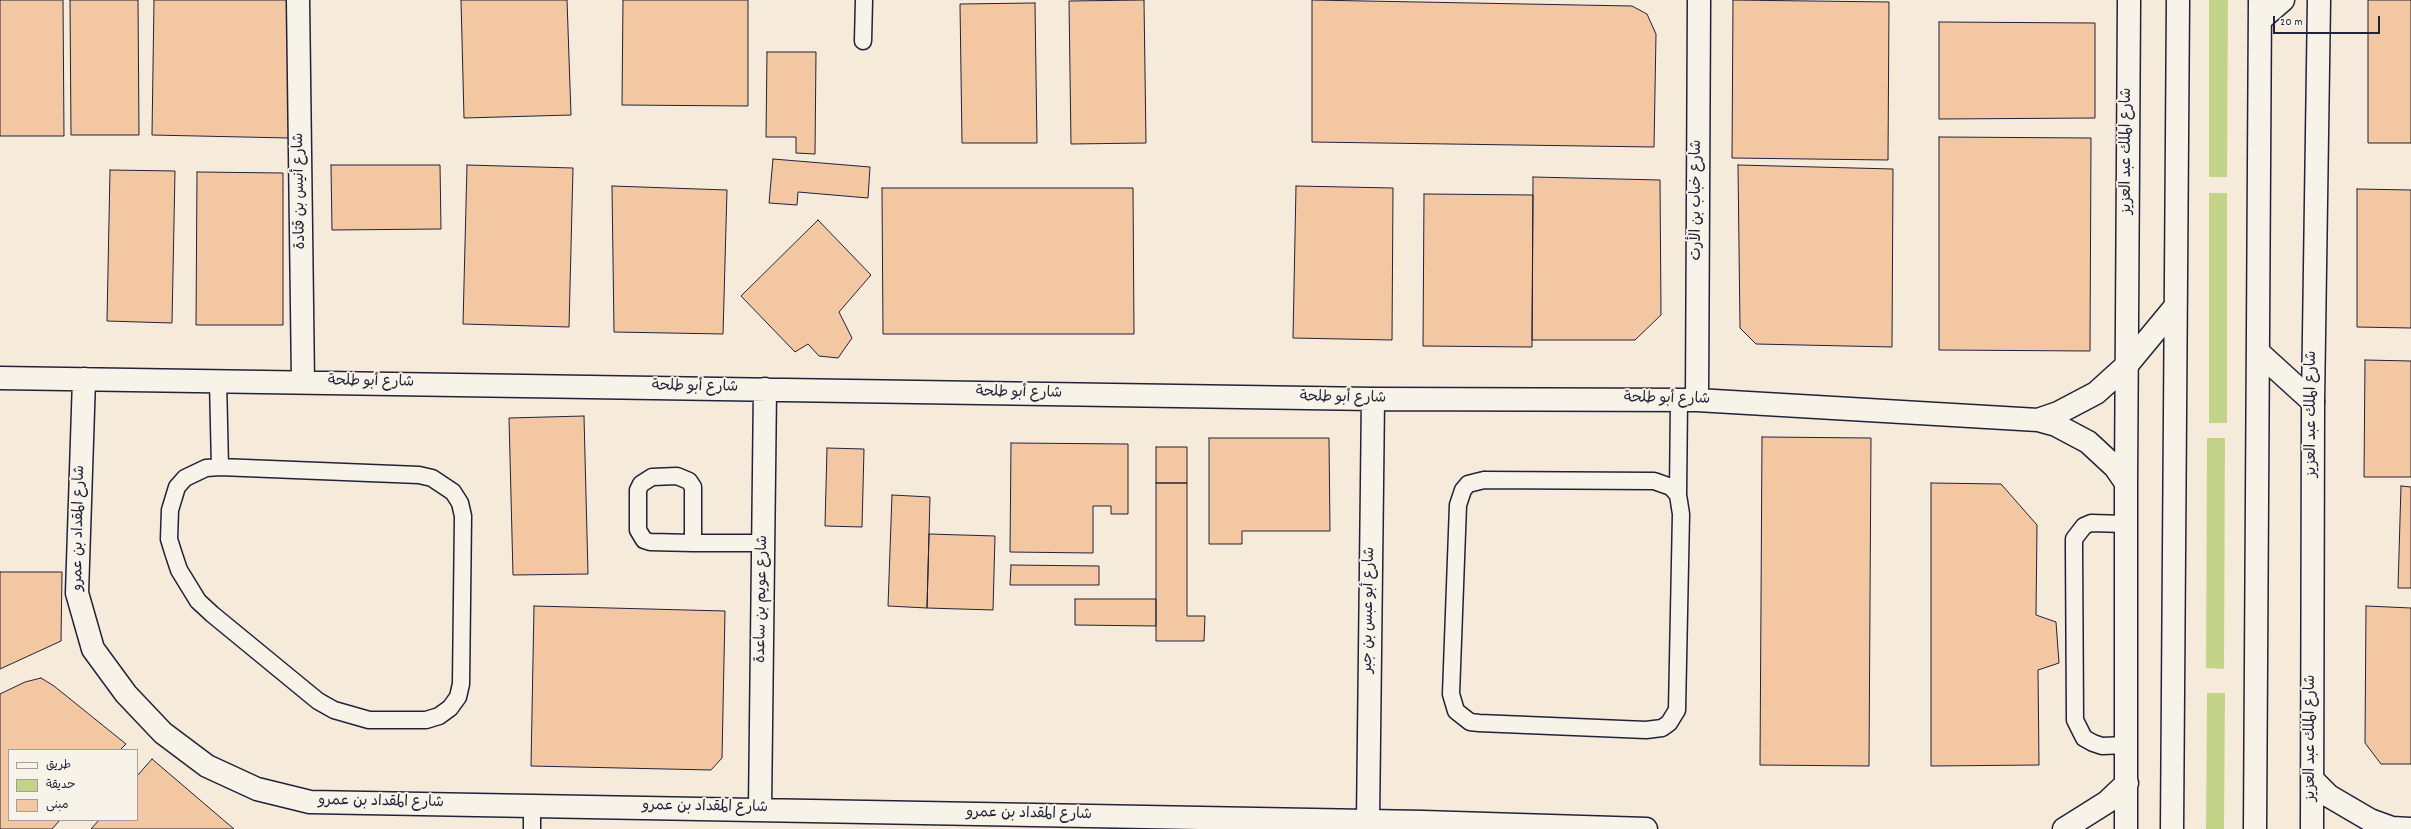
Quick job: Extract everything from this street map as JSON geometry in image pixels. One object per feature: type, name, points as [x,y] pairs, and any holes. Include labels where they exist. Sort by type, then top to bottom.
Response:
[{"type":"main road","name":"شارع أنيس بن قتادة","points":[[298,0],[303,382]]},
{"type":"main road","name":"شارع خباب بن الأرت","points":[[1688,400],[1699,0]]},
{"type":"main road","name":"شارع الملك عبد العزيز","points":[[2126,829],[2126,483],[2129,0]]},
{"type":"main road","points":[[2172,829],[2178,0]]},
{"type":"main road","points":[[2255,829],[2260,10],[2283,0]]},
{"type":"main road","name":"شارع الملك عبد العزيز","points":[[2312,829],[2313,402],[2319,0]]},
{"type":"main road","name":"شارع أبو طلحة","points":[[2038,420],[2058,413],[2096,393],[2127,365],[2175,307]]},
{"type":"main road","points":[[2258,352],[2313,402]]},
{"type":"main road","name":"شارع أبو طلحة","points":[[0,378],[765,389],[1373,400],[1688,400],[2038,420],[2056,425],[2088,442],[2111,463],[2126,483]]},
{"type":"main road","name":"شارع المقداد بن عمرو","points":[[84,379],[77,593],[93,649],[126,694],[163,733],[207,766],[257,789],[310,802],[760,809],[1056,822],[1368,821],[1423,825],[1646,829]]},
{"type":"main road","name":"شارع عويم بن ساعدة","points":[[760,809],[765,389]]},
{"type":"main road","name":"شارع أبو عبس بن جبر","points":[[1368,821],[1373,400]]},
{"type":"main road","points":[[2312,779],[2329,796],[2348,809],[2398,829]]},
{"type":"main road","points":[[2064,829],[2107,802],[2127,783]]},
{"type":"lane","points":[[863,41],[864,0]]},
{"type":"lane","points":[[218,381],[220,467]]},
{"type":"lane","points":[[1678,495],[1671,487],[1654,481],[1484,480],[1468,484],[1463,490],[1458,505],[1451,694],[1456,711],[1462,717],[1470,722],[1479,723],[1646,730],[1662,728],[1669,723],[1677,710],[1681,514],[1678,495],[1688,400]]},
{"type":"lane","points":[[220,467],[419,475],[432,478],[453,492],[460,503],[463,516],[461,684],[458,697],[450,708],[439,716],[426,720],[369,720],[334,710],[318,700],[198,601],[179,570],[169,539],[170,510],[177,487],[185,478],[206,468],[220,467]]},
{"type":"lane","points":[[693,543],[693,487],[689,481],[677,476],[652,477],[641,484],[637,497],[638,530],[640,535],[650,542],[693,543],[764,543]]},
{"type":"lane","points":[[2126,524],[2091,523],[2084,526],[2074,539],[2074,556],[2075,720],[2084,738],[2093,743],[2102,746],[2127,745]]},
{"type":"lane","points":[[532,806],[532,829]]},
{"type":"green space","points":[[2209,0],[2228,0],[2227,177],[2209,177]]},
{"type":"green space","points":[[2209,193],[2227,193],[2227,423],[2209,423]]},
{"type":"green space","points":[[2207,438],[2225,438],[2224,669],[2206,668]]},
{"type":"green space","points":[[2207,693],[2225,693],[2224,829],[2206,829]]},
{"type":"building","points":[[0,0],[63,0],[64,136],[0,136]]},
{"type":"building","points":[[70,0],[138,0],[139,135],[71,135]]},
{"type":"building","points":[[154,0],[291,0],[289,138],[152,135]]},
{"type":"building","points":[[461,0],[567,0],[571,115],[464,118]]},
{"type":"building","points":[[623,0],[748,0],[748,106],[622,105]]},
{"type":"building","points":[[1144,0],[1146,143],[1071,144],[1069,1]]},
{"type":"building","points":[[1312,0],[1632,6],[1647,14],[1656,34],[1654,147],[1312,142]]},
{"type":"building","points":[[1733,0],[1889,2],[1888,160],[1732,158]]},
{"type":"building","points":[[2368,0],[2411,0],[2411,143],[2368,143]]},
{"type":"building","points":[[1035,3],[1037,143],[962,143],[960,4]]},
{"type":"building","points":[[1939,22],[2095,23],[2095,118],[1939,119]]},
{"type":"building","points":[[767,52],[816,52],[815,154],[796,153],[796,137],[766,137]]},
{"type":"building","points":[[1939,137],[2091,138],[2090,351],[1939,350]]},
{"type":"building","points":[[773,159],[870,167],[868,198],[798,192],[797,205],[769,203]]},
{"type":"building","points":[[331,165],[440,165],[441,229],[332,230]]},
{"type":"building","points":[[467,165],[573,168],[569,327],[463,324]]},
{"type":"building","points":[[1738,165],[1893,169],[1892,347],[1756,344],[1740,328]]},
{"type":"building","points":[[110,170],[175,171],[172,323],[107,321]]},
{"type":"building","points":[[197,172],[283,173],[283,325],[196,325]]},
{"type":"building","points":[[1533,177],[1660,180],[1661,315],[1635,340],[1532,340]]},
{"type":"building","points":[[612,186],[727,190],[723,334],[614,332]]},
{"type":"building","points":[[1296,186],[1393,188],[1392,340],[1293,338]]},
{"type":"building","points":[[882,188],[1133,188],[1134,334],[883,334]]},
{"type":"building","points":[[2357,189],[2411,190],[2411,328],[2357,327]]},
{"type":"building","points":[[1424,194],[1533,195],[1532,347],[1423,346]]},
{"type":"building","points":[[818,220],[871,275],[839,312],[852,338],[838,358],[819,356],[808,344],[795,352],[741,296]]},
{"type":"building","points":[[2365,360],[2411,361],[2411,477],[2364,477]]},
{"type":"building","points":[[584,416],[588,574],[513,575],[509,418]]},
{"type":"building","points":[[1762,437],[1871,438],[1869,766],[1760,765]]},
{"type":"building","points":[[1209,438],[1329,438],[1330,531],[1242,531],[1242,544],[1209,544]]},
{"type":"building","points":[[1011,443],[1128,444],[1128,514],[1111,514],[1111,506],[1093,506],[1093,553],[1010,552]]},
{"type":"building","points":[[1156,447],[1187,447],[1187,483],[1156,483]]},
{"type":"building","points":[[827,448],[864,449],[862,527],[825,526]]},
{"type":"building","points":[[1156,483],[1187,483],[1187,616],[1205,616],[1204,641],[1156,641]]},
{"type":"building","points":[[1931,483],[2001,484],[2037,525],[2036,615],[2056,622],[2059,663],[2038,670],[2039,765],[1931,766]]},
{"type":"building","points":[[2401,486],[2411,487],[2411,588],[2398,588]]},
{"type":"building","points":[[892,495],[930,497],[927,608],[888,606]]},
{"type":"building","points":[[929,534],[995,536],[993,610],[927,608]]},
{"type":"building","points":[[1011,565],[1099,566],[1099,585],[1010,585]]},
{"type":"building","points":[[0,572],[62,572],[61,641],[0,669]]},
{"type":"building","points":[[1075,599],[1156,599],[1156,626],[1075,625]]},
{"type":"building","points":[[534,606],[725,611],[722,758],[711,770],[531,766]]},
{"type":"building","points":[[2366,606],[2411,608],[2411,764],[2381,764],[2365,743]]},
{"type":"building","points":[[41,678],[54,686],[126,744],[121,749],[8,749],[8,821],[59,821],[52,829],[0,829],[0,694],[25,682]]},
{"type":"building","points":[[152,759],[234,829],[91,829],[98,821],[138,821],[138,775]]}]
